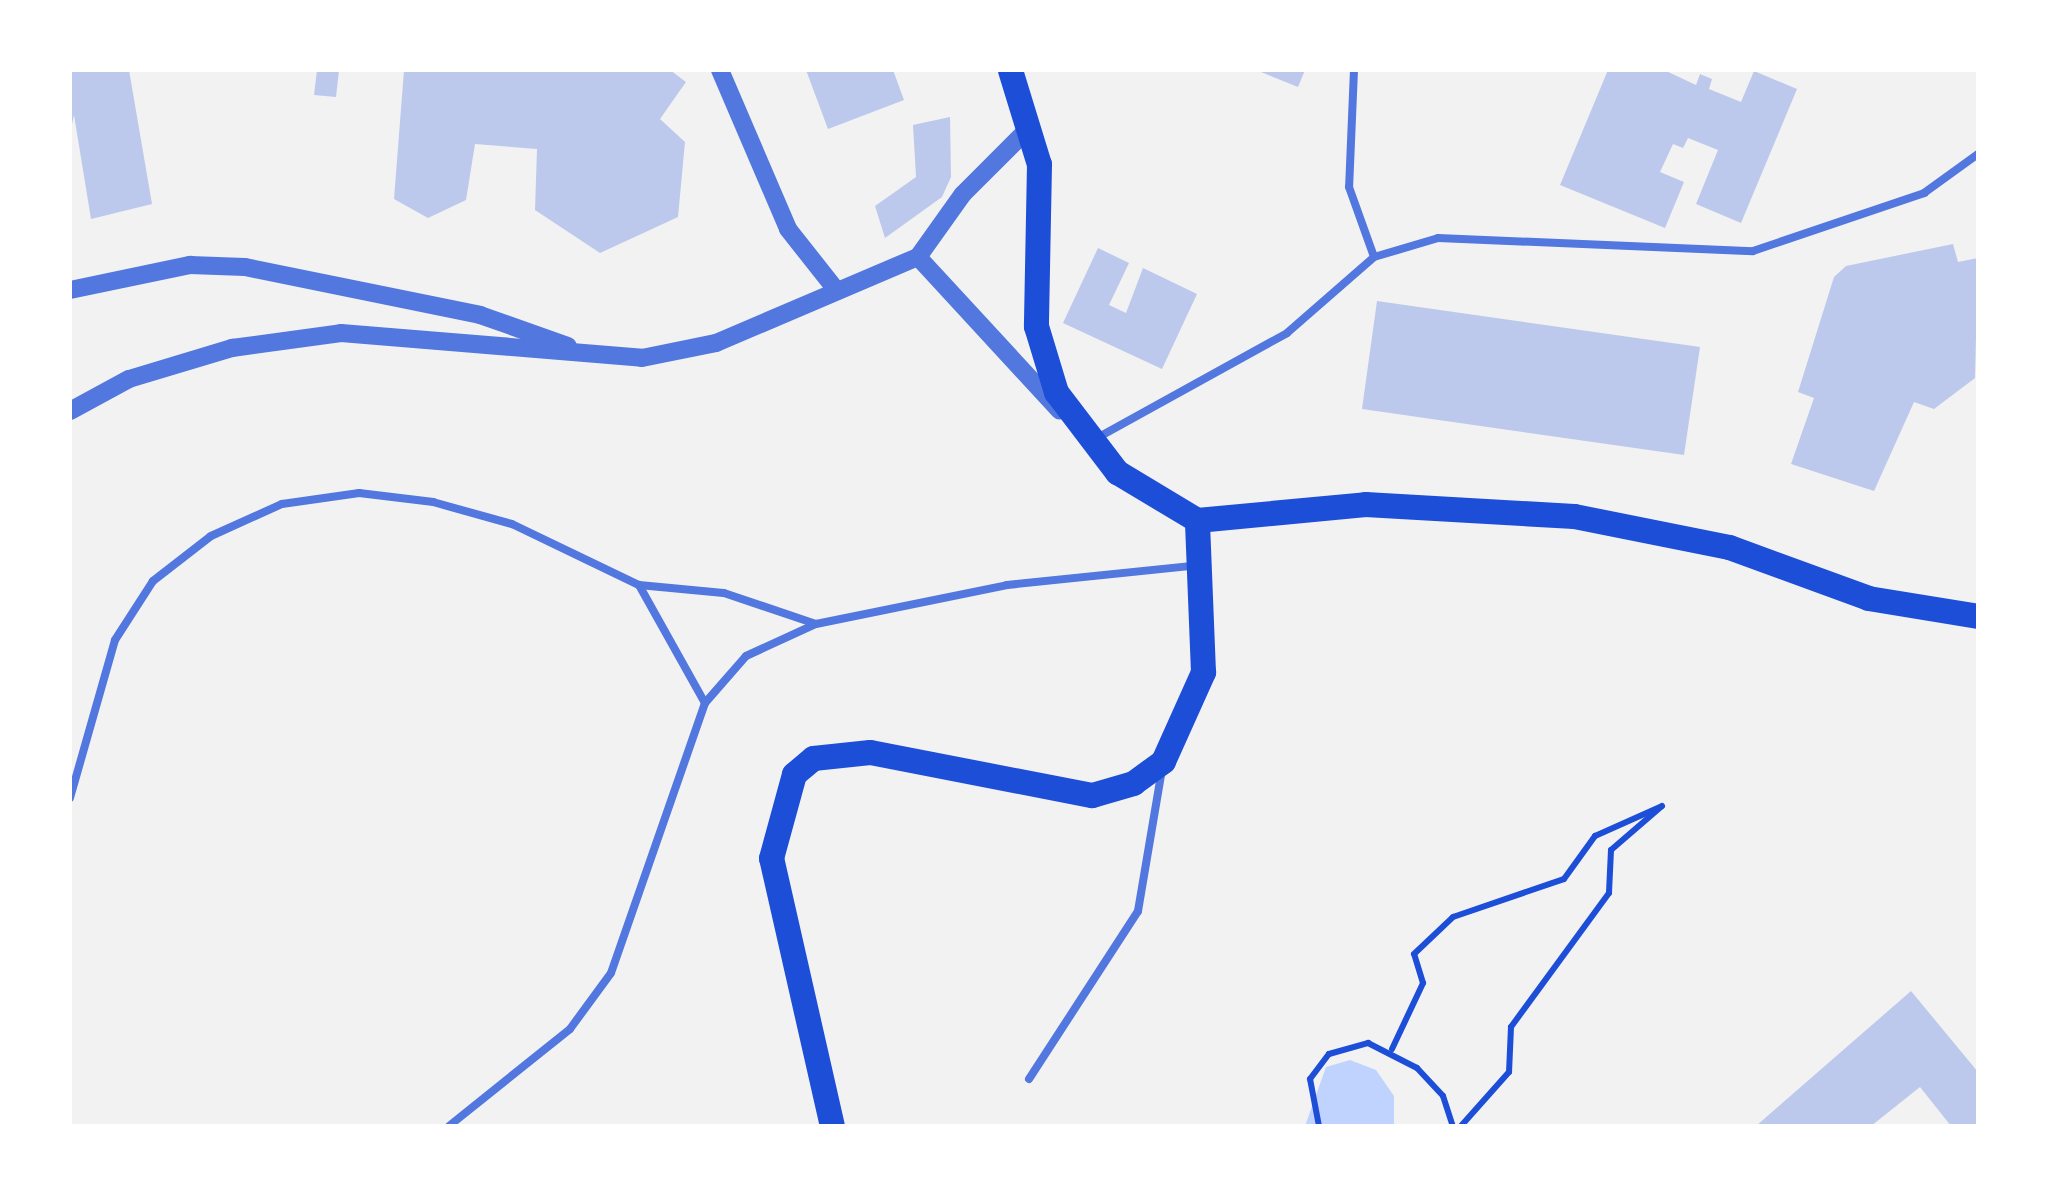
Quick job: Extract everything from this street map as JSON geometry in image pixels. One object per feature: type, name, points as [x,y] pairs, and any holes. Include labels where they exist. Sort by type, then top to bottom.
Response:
[{"type":"main road","points":[[1010,70],[1030,127],[1043,196],[1036,326],[1056,392],[1084,436],[1117,472],[1197,520],[1365,504],[1574,516],[1728,547],[1868,598],[1978,616]]},
{"type":"main road","points":[[832,1126],[771,858],[794,774],[813,758],[870,752],[1092,794],[1163,761],[1203,672],[1202,565],[1197,520]]},
{"type":"street","points":[[720,70],[788,228],[837,291]]},
{"type":"street","points":[[70,411],[129,379],[232,348],[341,334],[602,356],[683,353],[918,256],[962,194],[1030,127]]},
{"type":"street","points":[[918,256],[1084,436]]},
{"type":"street","points":[[70,290],[190,265],[245,267],[480,315],[602,356]]},
{"type":"lane","points":[[1354,70],[1350,188],[1374,257]]},
{"type":"lane","points":[[1084,436],[1287,333],[1374,257],[1438,238],[1753,251],[1924,193],[1978,154]]},
{"type":"lane","points":[[70,798],[115,640],[153,581],[211,536],[282,504],[359,493],[433,502],[512,524],[639,585],[724,593],[816,624]]},
{"type":"lane","points":[[449,1126],[570,1029],[611,973],[705,703],[746,656],[816,624],[1007,585],[1202,565]]},
{"type":"lane","points":[[639,585],[705,703]]},
{"type":"lane","points":[[1028,1079],[1138,911],[1163,761]]},
{"type":"path","points":[[1392,1049],[1423,983],[1414,954],[1453,917],[1564,880],[1596,836],[1662,806],[1611,850],[1609,893],[1510,1027],[1509,1072],[1461,1126]]},
{"type":"path","points":[[1319,1126],[1310,1080],[1328,1054],[1368,1043],[1392,1049],[1444,1096],[1454,1126]]},
{"type":"water","points":[[1350,1060],[1376,1070],[1394,1096],[1394,1126],[1305,1126],[1326,1067]]},
{"type":"building","points":[[70,70],[129,70],[152,204],[91,219],[74,115],[70,134]]},
{"type":"building","points":[[317,70],[339,70],[336,97],[314,95]]},
{"type":"building","points":[[404,70],[670,70],[686,82],[660,119],[685,142],[678,217],[600,253],[535,210],[537,149],[475,144],[466,200],[428,218],[394,199]]},
{"type":"building","points":[[806,70],[893,70],[904,100],[828,129]]},
{"type":"building","points":[[1256,70],[1305,70],[1298,87]]},
{"type":"building","points":[[1608,70],[1664,70],[1696,85],[1700,74],[1712,79],[1709,89],[1741,102],[1754,71],[1797,89],[1741,223],[1696,204],[1718,150],[1688,138],[1683,148],[1673,144],[1660,172],[1684,182],[1665,228],[1560,185]]},
{"type":"building","points":[[950,117],[951,177],[942,197],[885,238],[875,206],[916,177],[913,125]]},
{"type":"building","points":[[1953,244],[1958,262],[1978,258],[1975,378],[1934,409],[1914,402],[1874,491],[1791,464],[1814,398],[1798,392],[1834,277],[1846,266]]},
{"type":"building","points":[[1098,248],[1129,263],[1109,305],[1126,313],[1143,268],[1197,294],[1162,369],[1063,323]]},
{"type":"building","points":[[1377,301],[1700,347],[1684,455],[1362,409]]},
{"type":"building","points":[[1911,991],[1978,1072],[1978,1126],[1951,1126],[1920,1087],[1871,1126],[1756,1126]]}]
